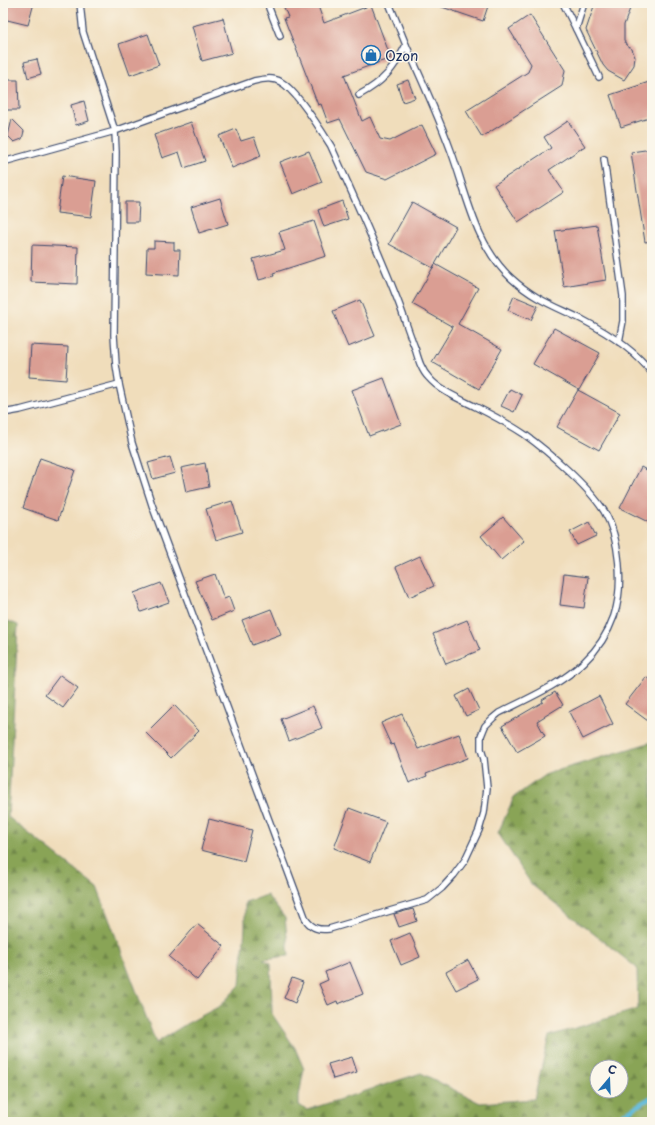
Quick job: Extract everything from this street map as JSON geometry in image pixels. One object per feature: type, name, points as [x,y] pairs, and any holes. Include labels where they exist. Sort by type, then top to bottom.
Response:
[{"type":"lane","points":[[3,162],[115,131],[263,79],[280,81],[290,88],[331,146],[396,297],[424,372],[435,384],[443,389],[524,434],[550,455],[589,493],[604,511],[612,527],[617,548],[619,580],[618,599],[608,631],[596,649],[572,672],[549,688],[499,713],[485,726],[481,736],[481,749],[484,759],[487,788],[484,813],[479,830],[465,860],[442,888],[428,900],[329,929],[320,930],[314,928],[306,920],[140,473],[132,443],[119,384],[114,335],[115,131],[83,32],[80,3]]},
{"type":"lane","points":[[269,3],[269,8],[280,36]]},
{"type":"lane","points":[[389,3],[451,149],[475,223],[487,247],[500,267],[526,291],[540,301],[582,320],[619,342],[641,361],[652,374]]},
{"type":"lane","points":[[563,3],[599,77]]},
{"type":"lane","points":[[576,29],[584,3]]},
{"type":"lane","points":[[359,95],[380,82],[390,72],[406,45]]},
{"type":"lane","points":[[604,159],[623,296],[623,321],[619,342]]},
{"type":"lane","points":[[3,413],[20,410],[119,384]]},
{"type":"green space","points":[[3,619],[18,625],[8,817],[97,887],[156,1043],[186,1024],[220,1006],[240,985],[245,928],[245,902],[267,895],[285,918],[289,956],[263,959],[271,963],[272,1014],[295,1048],[304,1069],[299,1096],[299,1105],[307,1110],[421,1073],[480,1103],[534,1099],[549,1036],[638,1009],[637,968],[532,885],[498,833],[514,797],[546,774],[652,742],[652,1122],[3,1122]]},
{"type":"building","points":[[6,3],[34,3],[28,25],[3,19]]},
{"type":"building","points":[[282,3],[317,3],[324,23],[371,5],[391,58],[344,75],[362,121],[370,117],[380,139],[390,141],[422,125],[436,154],[387,179],[366,172],[340,119],[328,123],[321,104],[318,105],[284,18],[288,17]]},
{"type":"building","points":[[436,3],[489,3],[483,21],[436,5]]},
{"type":"building","points":[[595,3],[632,3],[624,25],[624,40],[627,46],[632,49],[635,57],[634,65],[624,80],[608,71],[603,65],[586,30]]},
{"type":"building","points":[[530,15],[565,70],[562,86],[482,137],[466,111],[528,72],[531,64],[509,29]]},
{"type":"building","points":[[223,18],[232,53],[202,61],[192,26]]},
{"type":"building","points":[[148,34],[159,65],[130,75],[119,44]]},
{"type":"building","points":[[37,59],[41,74],[28,78],[24,62]]},
{"type":"building","points":[[3,80],[18,80],[19,110],[3,110]]},
{"type":"building","points":[[408,80],[415,98],[403,102],[397,84]]},
{"type":"building","points":[[652,81],[652,117],[621,127],[610,95]]},
{"type":"building","points":[[84,101],[89,121],[76,125],[71,105]]},
{"type":"building","points":[[12,119],[24,131],[22,139],[14,142],[8,136]]},
{"type":"building","points":[[568,121],[585,146],[549,170],[564,192],[518,222],[494,185],[551,148],[544,137]]},
{"type":"building","points":[[191,122],[205,161],[184,168],[179,152],[162,158],[154,135]]},
{"type":"building","points":[[236,129],[241,141],[254,137],[261,156],[232,168],[219,136]]},
{"type":"building","points":[[652,149],[652,241],[645,242],[631,152]]},
{"type":"building","points":[[309,151],[322,182],[293,194],[280,162]]},
{"type":"building","points":[[62,176],[96,181],[91,217],[57,213]]},
{"type":"building","points":[[220,198],[228,224],[199,233],[191,207]]},
{"type":"building","points":[[342,201],[348,219],[324,227],[318,210]]},
{"type":"building","points":[[125,202],[139,202],[138,222],[125,222]]},
{"type":"building","points":[[412,202],[456,227],[433,268],[389,244]]},
{"type":"building","points":[[314,221],[326,256],[273,273],[274,276],[259,280],[253,259],[285,250],[279,232]]},
{"type":"building","points":[[597,225],[606,280],[564,287],[555,231]]},
{"type":"building","points":[[154,241],[174,242],[174,250],[180,250],[179,275],[146,273],[147,248],[154,248]]},
{"type":"building","points":[[32,245],[78,247],[77,284],[31,282]]},
{"type":"building","points":[[435,264],[478,288],[458,324],[502,349],[479,389],[432,362],[453,327],[412,304]]},
{"type":"building","points":[[514,296],[538,306],[531,320],[508,310]]},
{"type":"building","points":[[360,300],[375,336],[348,347],[333,311]]},
{"type":"building","points":[[554,328],[600,353],[579,390],[533,364]]},
{"type":"building","points":[[31,345],[68,347],[66,380],[29,377]]},
{"type":"building","points":[[384,378],[401,424],[369,436],[352,390]]},
{"type":"building","points":[[510,389],[522,395],[514,412],[501,406]]},
{"type":"building","points":[[578,390],[620,413],[599,450],[557,427]]},
{"type":"building","points":[[170,457],[175,473],[153,479],[148,463]]},
{"type":"building","points":[[40,458],[75,470],[58,520],[23,508]]},
{"type":"building","points":[[205,463],[209,487],[186,492],[181,468]]},
{"type":"building","points":[[641,467],[652,473],[652,524],[620,508]]},
{"type":"building","points":[[232,501],[242,532],[216,540],[206,509]]},
{"type":"building","points":[[503,517],[524,541],[501,560],[481,536]]},
{"type":"building","points":[[589,522],[596,536],[577,545],[570,532]]},
{"type":"building","points":[[420,556],[434,586],[409,597],[396,567]]},
{"type":"building","points":[[215,574],[224,599],[229,597],[234,611],[212,620],[195,581]]},
{"type":"building","points":[[564,574],[588,577],[584,608],[560,605]]},
{"type":"building","points":[[161,583],[169,602],[141,612],[134,593]]},
{"type":"building","points":[[271,609],[281,634],[252,645],[242,620]]},
{"type":"building","points":[[467,620],[480,650],[446,664],[433,634]]},
{"type":"building","points":[[60,675],[78,688],[63,708],[45,695]]},
{"type":"building","points":[[646,677],[652,682],[652,724],[625,704]]},
{"type":"building","points":[[469,689],[479,710],[466,716],[456,696]]},
{"type":"building","points":[[555,692],[563,705],[537,721],[545,736],[517,752],[502,726],[543,702],[542,700]]},
{"type":"building","points":[[599,696],[613,724],[583,739],[569,712]]},
{"type":"building","points":[[174,705],[199,731],[171,758],[146,733]]},
{"type":"building","points":[[313,706],[322,728],[289,741],[281,719]]},
{"type":"building","points":[[402,714],[418,749],[459,734],[468,758],[426,774],[427,776],[409,783],[394,744],[391,745],[381,723]]},
{"type":"building","points":[[349,808],[386,822],[370,862],[334,848]]},
{"type":"building","points":[[209,819],[252,830],[244,861],[201,850]]},
{"type":"building","points":[[413,909],[417,921],[399,927],[394,914]]},
{"type":"building","points":[[197,924],[224,946],[197,980],[169,957]]},
{"type":"building","points":[[410,933],[420,957],[401,965],[391,941]]},
{"type":"building","points":[[468,960],[478,979],[456,990],[446,972]]},
{"type":"building","points":[[350,962],[363,994],[338,1004],[337,1001],[328,1005],[319,984],[328,980],[325,972]]},
{"type":"building","points":[[292,978],[303,982],[295,1003],[284,998]]},
{"type":"building","points":[[352,1057],[357,1072],[333,1079],[328,1064]]},
{"type":"waterway","points":[[611,1122],[652,1097]]},
{"type":"place","name":"Ozon","points":[[371,55]]}]
